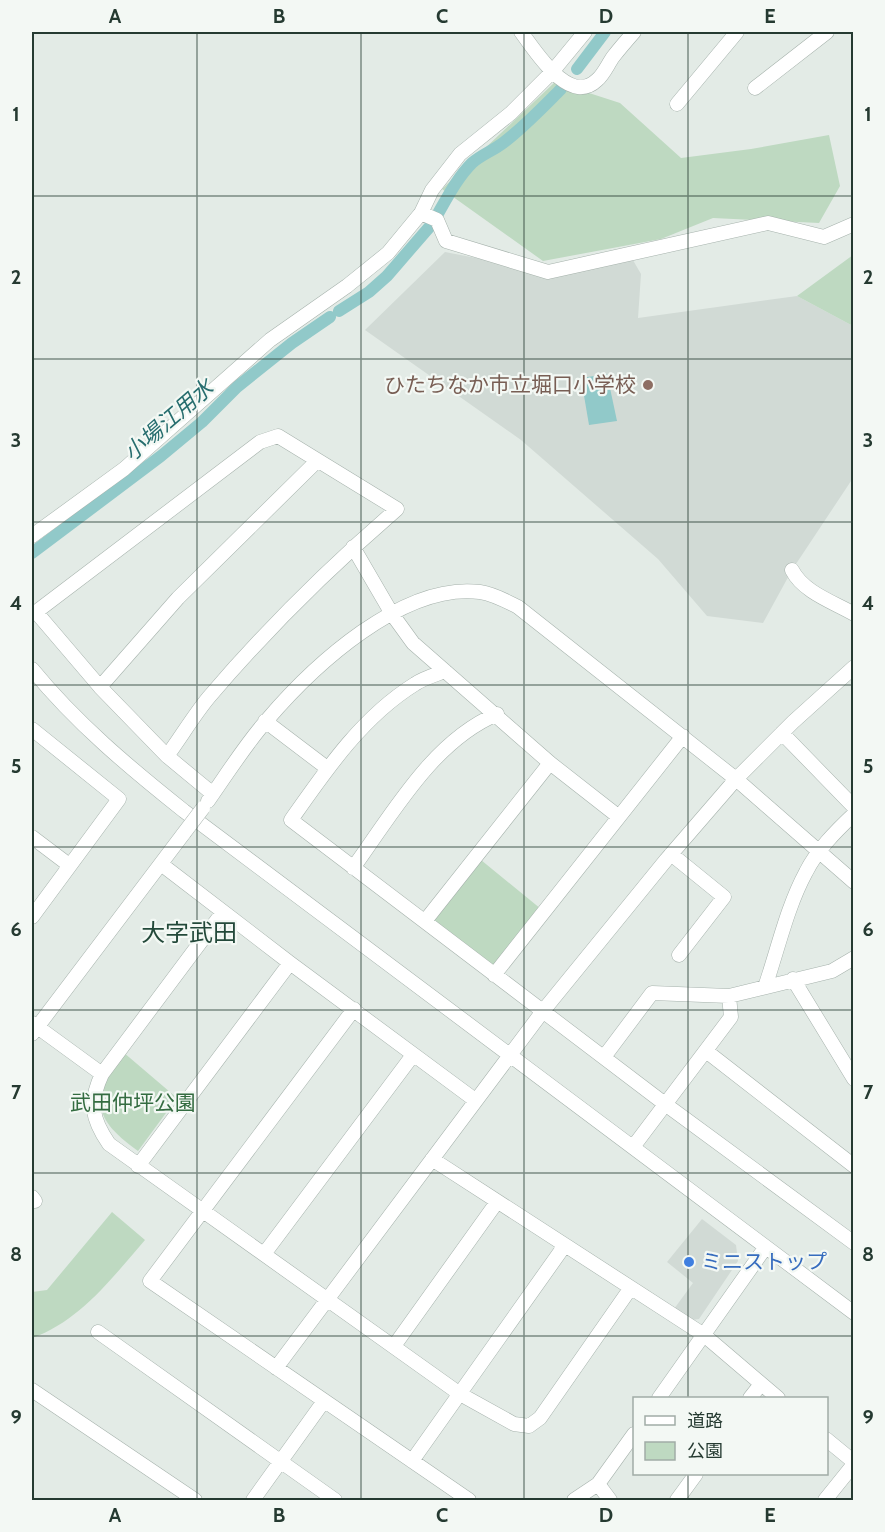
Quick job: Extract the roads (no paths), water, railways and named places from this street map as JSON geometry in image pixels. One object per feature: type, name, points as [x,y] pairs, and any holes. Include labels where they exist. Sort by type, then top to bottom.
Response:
[{"type":"street","points":[[520,32],[552,72],[572,86],[588,86],[597,80],[634,32]]},
{"type":"street","points":[[32,536],[124,469],[270,339],[347,286],[388,253],[421,213],[432,190],[460,154],[511,113],[552,72],[585,32]]},
{"type":"street","points":[[677,104],[737,32]]},
{"type":"street","points":[[754,88],[827,32]]},
{"type":"street","points":[[421,213],[437,220],[446,241],[548,272],[768,223],[824,237],[854,224]]},
{"type":"street","points":[[167,756],[208,699],[261,639],[353,547],[397,509],[278,436],[260,442],[36,612],[100,687],[167,756],[213,794]]},
{"type":"street","points":[[100,687],[178,598],[317,461]]},
{"type":"street","points":[[353,547],[392,614],[413,643],[497,714],[550,763],[620,817]]},
{"type":"street","points":[[792,570],[796,579],[804,586],[854,614]]},
{"type":"street","points":[[102,1074],[33,1028],[161,864],[265,722],[308,676],[357,636],[392,614],[419,601],[440,595],[462,591],[482,592],[518,607],[683,736],[854,882]]},
{"type":"street","points":[[276,1368],[509,1055],[671,854],[736,780],[782,733],[854,667]]},
{"type":"street","points":[[32,669],[103,743],[184,811],[854,1313]]},
{"type":"street","points":[[445,671],[416,683],[386,705],[362,727],[327,768],[291,820],[665,1104],[854,1242]]},
{"type":"street","points":[[353,868],[410,790],[445,747],[482,720],[497,714]]},
{"type":"street","points":[[265,722],[327,768]]},
{"type":"street","points":[[32,729],[119,799],[32,917]]},
{"type":"street","points":[[782,733],[854,807]]},
{"type":"street","points":[[494,975],[683,736]]},
{"type":"street","points":[[425,921],[550,763]]},
{"type":"street","points":[[765,987],[806,871],[818,853],[854,814]]},
{"type":"street","points":[[32,837],[69,865]]},
{"type":"street","points":[[671,854],[724,897],[679,955]]},
{"type":"street","points":[[161,864],[475,1100]]},
{"type":"street","points":[[223,912],[102,1074],[93,1100],[93,1115],[99,1130],[109,1143],[138,1166],[460,1394],[513,1424],[529,1426],[540,1418],[630,1289]]},
{"type":"street","points":[[604,1057],[652,993],[729,996],[832,971],[854,958]]},
{"type":"street","points":[[138,1166],[290,963]]},
{"type":"street","points":[[793,979],[854,1079]]},
{"type":"street","points":[[633,1147],[731,1017],[729,996]]},
{"type":"street","points":[[354,1009],[150,1281],[469,1500]]},
{"type":"street","points":[[706,1051],[854,1166]]},
{"type":"street","points":[[264,1254],[413,1055]]},
{"type":"street","points":[[432,1159],[704,1335],[777,1397]]},
{"type":"street","points":[[394,1346],[497,1202]]},
{"type":"street","points":[[412,1461],[565,1245]]},
{"type":"street","points":[[660,1397],[765,1248]]},
{"type":"street","points":[[98,1332],[335,1500]]},
{"type":"street","points":[[751,1397],[761,1384]]},
{"type":"street","points":[[32,1390],[195,1500]]},
{"type":"street","points":[[253,1500],[324,1401]]},
{"type":"street","points":[[574,1500],[598,1484],[633,1435]]},
{"type":"street","points":[[825,1500],[854,1463],[828,1441]]},
{"type":"street","points":[[677,1500],[695,1475]]},
{"type":"street","points":[[598,1484],[610,1500]]},
{"type":"water","points":[[607,374],[617,421],[589,425],[581,378]]},
{"type":"waterway","name":"小場江用水","points":[[577,69],[605,32]]},
{"type":"waterway","name":"小場江用水","points":[[436,217],[457,182],[472,163],[511,137],[561,89]]},
{"type":"waterway","name":"小場江用水","points":[[339,311],[369,292],[387,276],[432,224]]},
{"type":"waterway","name":"小場江用水","points":[[32,553],[161,456],[202,422],[237,387],[292,343],[330,317]]},
{"type":"place","name":"ひたちなか市立堀口小学校","points":[[648,385]]},
{"type":"place","name":"ミニストップ","points":[[689,1262]]},
{"type":"district","name":"大字武田","points":[[189,933]]},
{"type":"park label","name":"武田仲坪公園","points":[[133,1103]]}]
